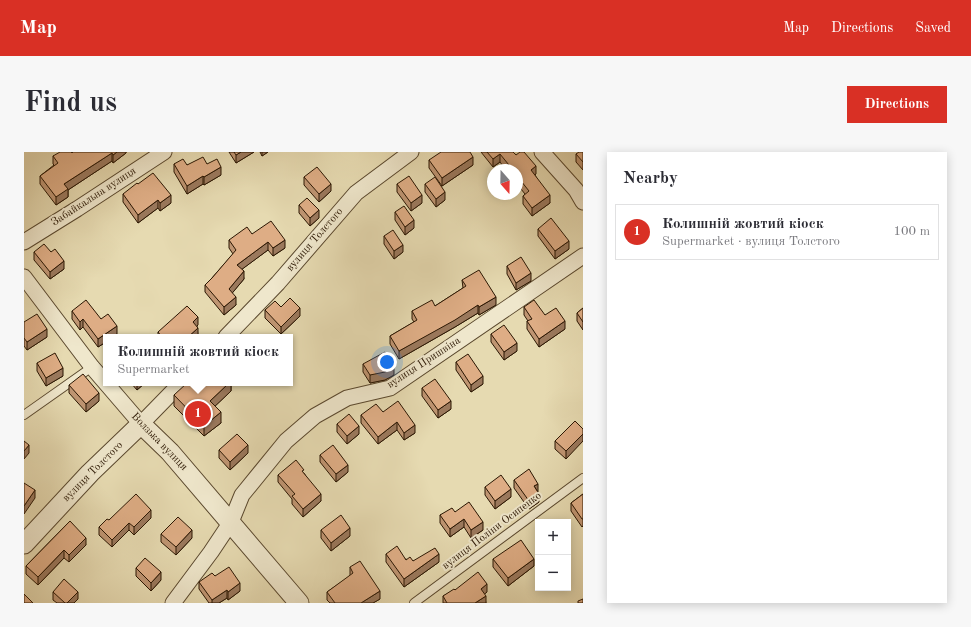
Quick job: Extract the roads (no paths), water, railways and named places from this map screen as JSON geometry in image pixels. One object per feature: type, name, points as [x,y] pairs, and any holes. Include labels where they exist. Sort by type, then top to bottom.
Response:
[{"type":"street","name":"Забайкальна вулиця","points":[[24,242],[164,152]]},
{"type":"street","name":"вулиця Толстого","points":[[229,334],[278,283],[356,193],[411,152]]},
{"type":"street","points":[[542,152],[581,193]]},
{"type":"street","name":"вулиця Пришвіна","points":[[173,603],[211,552],[231,522],[242,495],[286,441],[315,416],[347,398],[390,388],[583,256]]},
{"type":"street","name":"Волзька вулиця","points":[[24,277],[103,380]]},
{"type":"street","name":"Волзька вулиця","points":[[108,386],[141,424],[170,452],[299,603]]},
{"type":"street","name":"вулиця Толстого","points":[[24,544],[90,473],[178,386]]},
{"type":"lane","points":[[24,415],[92,367]]},
{"type":"lane","name":"вулиця Поліни Осипенко","points":[[414,603],[583,478]]},
{"type":"place","name":"Колишній жовтий кіоск","points":[[198,414]]}]
